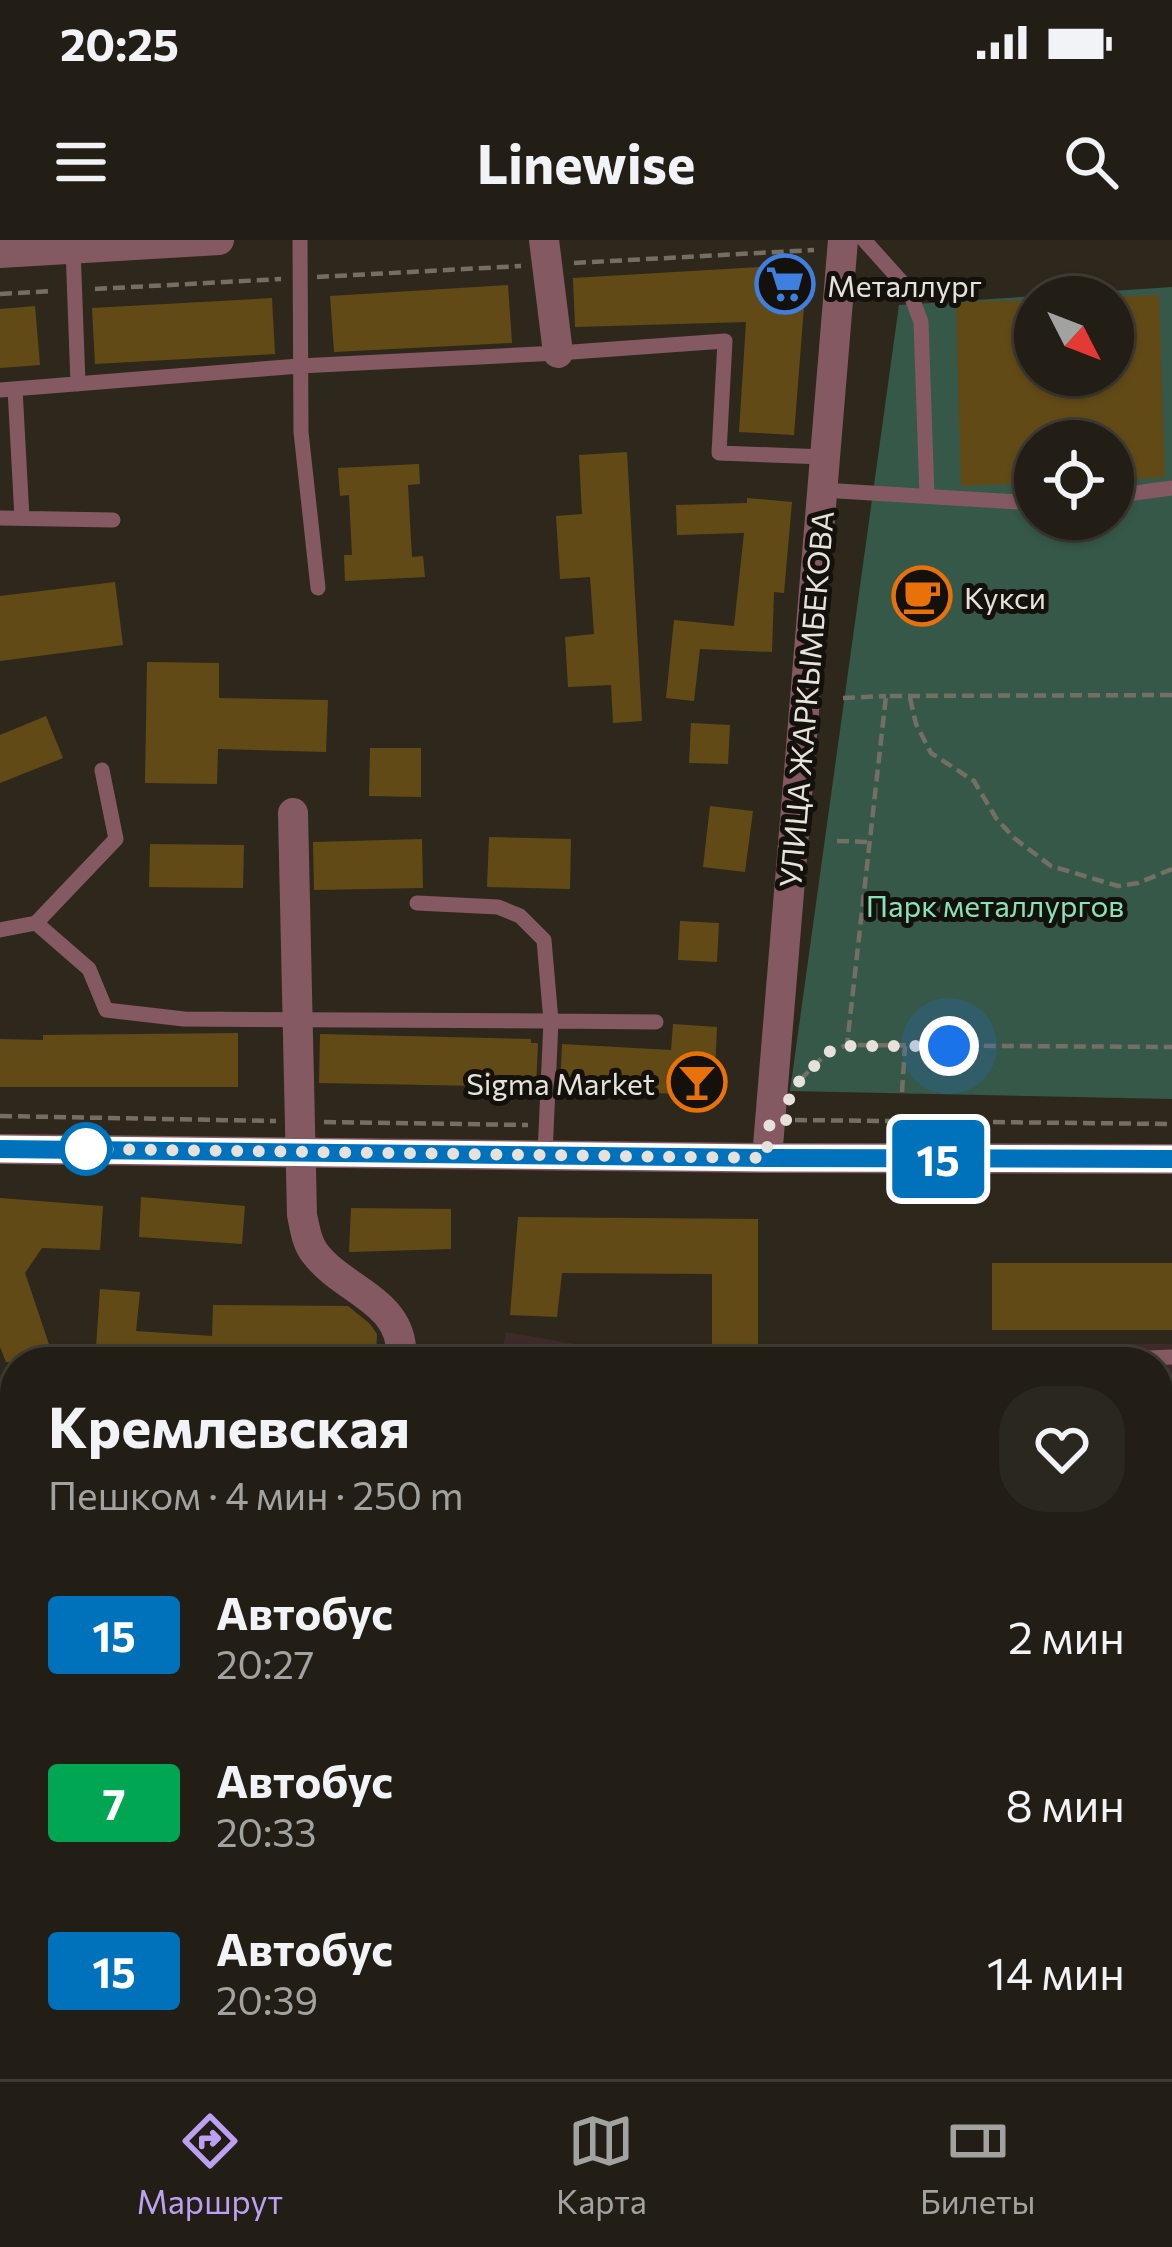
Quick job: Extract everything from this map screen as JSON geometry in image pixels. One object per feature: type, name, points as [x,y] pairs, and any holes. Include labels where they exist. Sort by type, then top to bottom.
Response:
[{"type":"street","points":[[0,253],[219,240]]},
{"type":"street","name":"УЛИЦА ЖАРКЫМБЕКОВА","points":[[766,1158],[825,457],[830,245]]},
{"type":"street","points":[[546,252],[558,353]]},
{"type":"street","points":[[293,813],[302,1215],[308,1241],[326,1265],[383,1308],[403,1347]]},
{"type":"street","points":[[0,1149],[1172,1160]]},
{"type":"lane","points":[[300,240],[301,431],[318,588]]},
{"type":"lane","points":[[864,240],[909,290],[921,322],[927,496]]},
{"type":"lane","points":[[74,248],[78,384]]},
{"type":"lane","points":[[22,518],[8,390],[299,366],[725,340],[719,453],[825,457]]},
{"type":"lane","points":[[1134,493],[1172,488]]},
{"type":"lane","points":[[822,490],[1014,502]]},
{"type":"lane","points":[[0,518],[112,520]]},
{"type":"lane","points":[[0,930],[36,923],[116,839],[102,770]]},
{"type":"lane","points":[[417,903],[497,907],[520,916],[544,940],[551,1021],[545,1154]]},
{"type":"lane","points":[[36,923],[89,969],[106,1010],[184,1018],[656,1022]]},
{"type":"path","points":[[0,294],[300,278],[546,252],[830,245]]},
{"type":"path","points":[[843,698],[1172,695]]},
{"type":"path","points":[[847,1046],[886,696]]},
{"type":"path","points":[[910,696],[916,724],[931,753],[974,782],[995,818],[1032,853],[1052,866],[1118,886],[1172,869]]},
{"type":"path","points":[[837,841],[870,842]]},
{"type":"path","points":[[790,1091],[828,1052],[847,1046],[1172,1047]]},
{"type":"path","points":[[902,1092],[905,1046]]},
{"type":"path","points":[[770,1120],[1172,1124]]},
{"type":"shaded area","points":[[506,1332],[591,1347],[503,1347]]},
{"type":"shaded area","points":[[949,1344],[1172,1347],[900,1347]]},
{"type":"green space","name":"Парк металлургов","points":[[1172,287],[1172,1099],[790,1091],[899,305],[1014,297],[1014,396],[1134,396],[1134,290]]},
{"type":"building","points":[[778,266],[805,294],[794,435],[739,432],[746,322],[575,327],[573,278]]},
{"type":"building","points":[[508,285],[512,343],[334,352],[330,296]]},
{"type":"building","points":[[1159,295],[1165,477],[1134,479],[1134,420],[1014,420],[1014,484],[961,486],[956,302],[1014,301],[1014,396],[1134,396],[1134,296]]},
{"type":"building","points":[[272,298],[275,354],[95,364],[92,308]]},
{"type":"building","points":[[35,306],[40,365],[0,368],[0,309]]},
{"type":"building","points":[[627,452],[642,721],[613,723],[611,685],[568,687],[565,637],[594,634],[590,577],[560,579],[556,516],[582,514],[579,455]]},
{"type":"building","points":[[419,464],[420,484],[408,485],[412,557],[423,556],[425,577],[345,581],[344,555],[352,555],[349,495],[340,496],[338,468]]},
{"type":"building","points":[[747,498],[792,502],[784,593],[774,592],[772,652],[700,649],[694,701],[666,698],[674,620],[734,626],[744,533],[677,535],[676,505],[747,503]]},
{"type":"building","points":[[115,582],[123,645],[0,661],[0,596]]},
{"type":"building","points":[[147,662],[219,663],[219,698],[328,700],[326,752],[218,749],[217,784],[145,783]]},
{"type":"building","points":[[46,716],[63,758],[0,783],[0,735]]},
{"type":"building","points":[[691,723],[730,725],[728,764],[689,763]]},
{"type":"building","points":[[370,748],[421,748],[421,797],[369,796]]},
{"type":"building","points":[[710,806],[753,811],[745,872],[703,867]]},
{"type":"building","points":[[489,837],[571,839],[570,889],[487,887]]},
{"type":"building","points":[[422,839],[423,888],[314,890],[313,842]]},
{"type":"building","points":[[150,844],[244,845],[243,888],[149,887]]},
{"type":"building","points":[[680,921],[719,923],[717,962],[678,960]]},
{"type":"building","points":[[673,1024],[717,1027],[714,1096],[560,1088],[562,1044],[671,1050]]},
{"type":"building","points":[[238,1033],[238,1087],[0,1087],[0,1039]]},
{"type":"building","points":[[320,1034],[531,1039],[538,1043],[536,1087],[319,1083]]},
{"type":"building","points":[[141,1197],[245,1206],[242,1244],[139,1237]]},
{"type":"building","points":[[0,1198],[103,1206],[100,1250],[42,1248],[25,1273],[50,1347],[0,1347]]},
{"type":"building","points":[[351,1208],[451,1209],[451,1249],[349,1252]]},
{"type":"building","points":[[518,1217],[758,1219],[758,1347],[712,1347],[712,1274],[562,1273],[557,1317],[510,1315]]},
{"type":"building","points":[[992,1263],[1172,1263],[1172,1330],[992,1330]]},
{"type":"building","points":[[100,1289],[140,1292],[136,1331],[212,1336],[213,1305],[348,1306],[377,1334],[376,1347],[96,1347]]},
{"type":"bus line","name":"15","points":[[0,1149],[1172,1159]]},
{"type":"place","name":"Металлург","points":[[785,284]]},
{"type":"place","name":"Кукси","points":[[922,596]]},
{"type":"place","name":"Sigma Market","points":[[697,1082]]},
{"type":"route","points":[[86,1149],[766,1158],[770,1120],[787,1120],[790,1091],[828,1052],[847,1046],[949,1046]]}]
